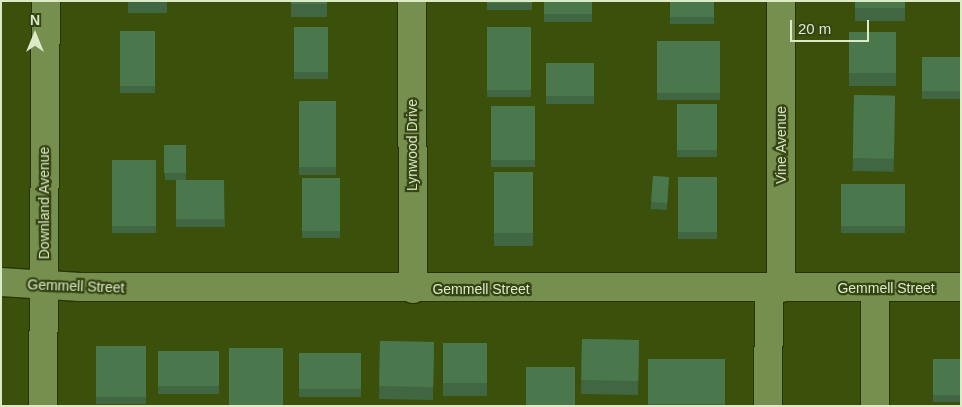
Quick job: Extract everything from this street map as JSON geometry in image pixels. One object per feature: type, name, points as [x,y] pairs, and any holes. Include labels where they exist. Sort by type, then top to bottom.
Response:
[{"type":"street","name":"Downland Avenue","points":[[43,406],[46,1]]},
{"type":"street","name":"Lynwood Drive","points":[[412,1],[413,289]]},
{"type":"street","name":"Vine Avenue","points":[[768,406],[775,288],[781,1]]},
{"type":"street","name":"Gemmell Street","points":[[1,282],[44,287],[413,289],[961,288]]},
{"type":"street","points":[[875,288],[875,406]]},
{"type":"building","points":[[291,1],[327,1],[327,4],[291,4]]},
{"type":"building","points":[[487,1],[532,1],[532,3],[487,3]]},
{"type":"building","points":[[544,1],[592,1],[592,14],[544,14]]},
{"type":"building","points":[[670,1],[714,1],[714,17],[670,17]]},
{"type":"building","points":[[855,1],[905,1],[905,8],[855,8]]},
{"type":"building","points":[[294,27],[328,27],[328,72],[294,72]]},
{"type":"building","points":[[487,27],[531,27],[531,90],[487,90]]},
{"type":"building","points":[[120,31],[155,31],[155,86],[120,86]]},
{"type":"building","points":[[849,32],[896,32],[896,73],[849,73]]},
{"type":"building","points":[[657,41],[720,41],[720,93],[657,93]]},
{"type":"building","points":[[922,57],[961,57],[961,91],[922,91]]},
{"type":"building","points":[[546,63],[594,63],[594,96],[546,96]]},
{"type":"building","points":[[854,95],[895,96],[894,159],[853,158]]},
{"type":"building","points":[[299,101],[336,101],[336,167],[299,167]]},
{"type":"building","points":[[677,104],[717,104],[717,150],[677,150]]},
{"type":"building","points":[[491,106],[535,106],[535,160],[491,160]]},
{"type":"building","points":[[164,145],[186,145],[186,173],[164,173]]},
{"type":"building","points":[[112,160],[156,160],[156,226],[112,226]]},
{"type":"building","points":[[494,172],[533,172],[533,233],[494,233]]},
{"type":"building","points":[[653,176],[669,177],[667,203],[651,202]]},
{"type":"building","points":[[678,177],[717,177],[717,232],[678,232]]},
{"type":"building","points":[[302,178],[340,178],[340,231],[302,231]]},
{"type":"building","points":[[176,180],[224,180],[224,219],[176,219]]},
{"type":"building","points":[[841,184],[905,184],[905,226],[841,226]]},
{"type":"building","points":[[582,339],[639,340],[638,381],[581,380]]},
{"type":"building","points":[[380,341],[434,342],[433,387],[379,386]]},
{"type":"building","points":[[443,343],[487,343],[487,383],[443,383]]},
{"type":"building","points":[[96,346],[146,346],[146,397],[96,397]]},
{"type":"building","points":[[229,348],[283,348],[283,406],[229,406]]},
{"type":"building","points":[[158,351],[219,351],[219,386],[158,386]]},
{"type":"building","points":[[299,353],[361,353],[361,389],[299,389]]},
{"type":"building","points":[[648,359],[725,359],[725,404],[648,404]]},
{"type":"building","points":[[933,359],[961,359],[961,395],[933,395]]},
{"type":"building","points":[[526,367],[575,367],[575,405],[526,405]]}]
